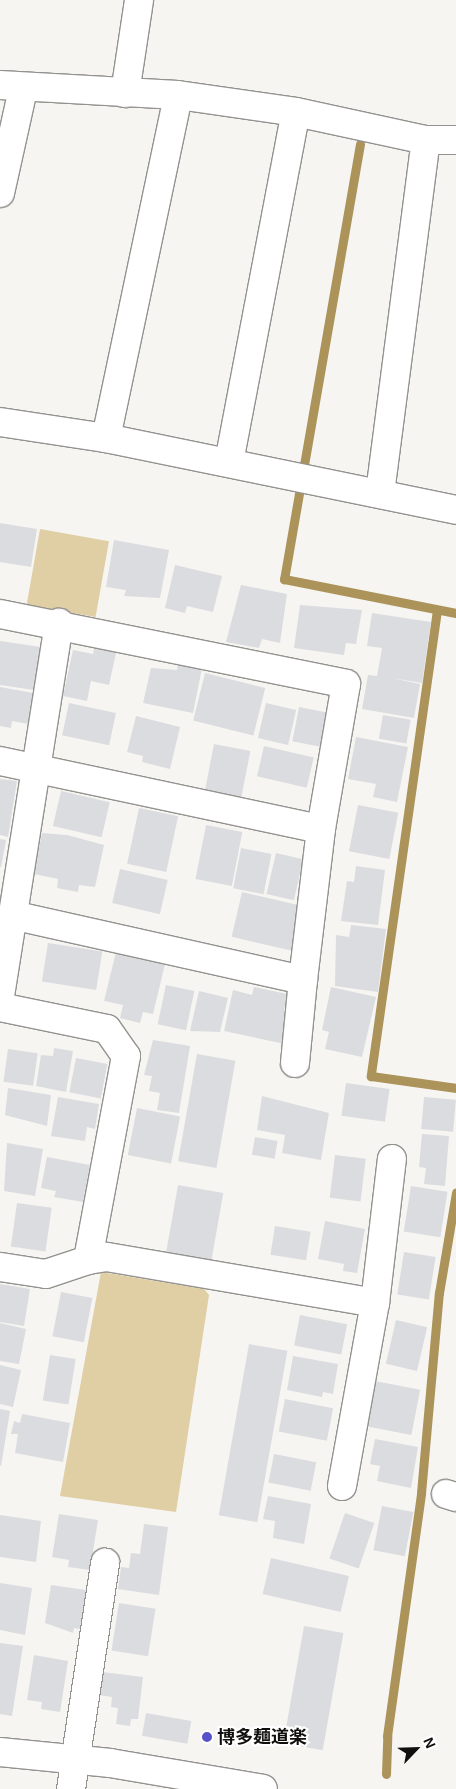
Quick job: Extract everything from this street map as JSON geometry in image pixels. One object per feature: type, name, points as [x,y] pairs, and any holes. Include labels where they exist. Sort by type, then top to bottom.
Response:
[{"type":"street","points":[[125,93],[139,0]]},
{"type":"street","points":[[0,193],[12,87],[178,95],[296,112],[426,140],[456,140]]},
{"type":"street","points":[[106,438],[178,95]]},
{"type":"street","points":[[229,462],[296,112]]},
{"type":"street","points":[[380,494],[426,140]]},
{"type":"street","points":[[0,422],[106,438],[456,510]]},
{"type":"street","points":[[0,614],[59,624],[346,684],[321,830],[295,1062]]},
{"type":"street","points":[[0,996],[59,624]]},
{"type":"street","points":[[0,761],[321,830]]},
{"type":"street","points":[[12,916],[303,980]]},
{"type":"street","points":[[0,1007],[107,1029],[126,1056],[88,1260]]},
{"type":"street","points":[[342,1486],[375,1303],[392,1159]]},
{"type":"street","points":[[0,1267],[46,1274],[88,1260],[107,1257],[375,1303]]},
{"type":"street","points":[[71,1789],[105,1563]]},
{"type":"street","points":[[0,1752],[76,1760],[263,1789]]},
{"type":"shaded area","points":[[40,529],[109,541],[96,617],[27,605]]},
{"type":"shaded area","points":[[101,1272],[204,1289],[209,1295],[176,1512],[60,1496]]},
{"type":"building","points":[[0,523],[37,529],[31,567],[0,562]]},
{"type":"building","points":[[114,540],[169,550],[160,598],[124,596],[126,590],[106,587]]},
{"type":"building","points":[[175,565],[222,576],[213,612],[187,606],[185,613],[165,608]]},
{"type":"building","points":[[241,585],[287,594],[280,643],[262,639],[259,648],[226,642]]},
{"type":"building","points":[[300,605],[362,610],[356,644],[346,643],[344,655],[294,648]]},
{"type":"building","points":[[372,613],[431,622],[422,683],[392,678],[420,684],[414,718],[362,709],[368,675],[377,676],[382,648],[367,646]]},
{"type":"building","points":[[0,641],[41,647],[34,690],[0,685]]},
{"type":"building","points":[[95,645],[117,649],[109,685],[91,681],[87,701],[63,696],[73,650],[93,654]]},
{"type":"building","points":[[178,663],[202,668],[193,713],[143,703],[151,668],[177,670]]},
{"type":"building","points":[[205,673],[265,688],[253,736],[193,721]]},
{"type":"building","points":[[0,687],[33,693],[28,724],[12,721],[11,728],[0,726]]},
{"type":"building","points":[[69,703],[116,713],[109,745],[62,735]]},
{"type":"building","points":[[266,703],[296,710],[288,745],[258,738]]},
{"type":"building","points":[[299,707],[329,713],[323,747],[292,741]]},
{"type":"building","points":[[383,715],[411,720],[406,743],[379,739]]},
{"type":"building","points":[[136,716],[180,727],[170,769],[142,762],[143,756],[127,752]]},
{"type":"building","points":[[356,737],[408,747],[397,802],[373,797],[376,784],[348,779]]},
{"type":"building","points":[[214,744],[250,751],[241,799],[205,792]]},
{"type":"building","points":[[264,746],[314,757],[307,788],[257,776]]},
{"type":"building","points":[[0,779],[17,781],[8,837],[0,835]]},
{"type":"building","points":[[61,791],[110,802],[102,837],[53,826]]},
{"type":"building","points":[[358,805],[398,813],[389,859],[349,851]]},
{"type":"building","points":[[139,808],[178,816],[166,872],[127,864]]},
{"type":"building","points":[[206,825],[242,832],[232,886],[196,879]]},
{"type":"building","points":[[42,833],[67,835],[104,845],[95,887],[79,885],[78,892],[57,888],[58,879],[34,874]]},
{"type":"building","points":[[0,839],[6,840],[1,867],[0,867]]},
{"type":"building","points":[[241,848],[271,854],[264,894],[233,888]]},
{"type":"building","points":[[276,853],[303,859],[294,900],[267,894]]},
{"type":"building","points":[[356,866],[385,870],[378,925],[341,921],[347,881],[354,882]]},
{"type":"building","points":[[120,869],[168,880],[160,914],[112,903]]},
{"type":"building","points":[[242,892],[302,906],[292,951],[232,937]]},
{"type":"building","points":[[351,925],[386,929],[378,992],[335,986],[336,935],[349,937]]},
{"type":"building","points":[[48,943],[102,952],[96,990],[42,982]]},
{"type":"building","points":[[116,952],[165,964],[153,1014],[143,1012],[140,1023],[120,1018],[123,1005],[104,1001]]},
{"type":"building","points":[[166,985],[194,991],[186,1030],[158,1024]]},
{"type":"building","points":[[254,987],[287,994],[284,1011],[292,1012],[285,1044],[224,1031],[233,990],[252,995]]},
{"type":"building","points":[[331,987],[376,997],[362,1057],[325,1049],[329,1032],[322,1030]]},
{"type":"building","points":[[199,991],[228,998],[220,1032],[190,1031]]},
{"type":"building","points":[[153,1040],[190,1046],[179,1113],[157,1110],[160,1093],[149,1091],[152,1076],[144,1075]]},
{"type":"building","points":[[54,1048],[73,1051],[66,1092],[36,1086],[41,1055],[53,1056]]},
{"type":"building","points":[[8,1049],[38,1053],[33,1086],[3,1082]]},
{"type":"building","points":[[197,1054],[235,1061],[216,1168],[178,1161]]},
{"type":"building","points":[[76,1058],[107,1064],[101,1098],[69,1092]]},
{"type":"building","points":[[346,1083],[390,1089],[385,1122],[341,1116]]},
{"type":"building","points":[[8,1088],[51,1095],[47,1126],[5,1115]]},
{"type":"building","points":[[262,1096],[329,1113],[321,1160],[282,1153],[285,1135],[257,1130]]},
{"type":"building","points":[[58,1097],[99,1104],[95,1129],[87,1127],[85,1141],[51,1136]]},
{"type":"building","points":[[424,1097],[456,1100],[453,1132],[421,1129]]},
{"type":"building","points":[[137,1108],[180,1116],[171,1164],[128,1155]]},
{"type":"building","points":[[422,1134],[449,1136],[445,1186],[424,1184],[426,1168],[419,1167]]},
{"type":"building","points":[[255,1137],[278,1141],[275,1159],[252,1155]]},
{"type":"building","points":[[7,1143],[43,1149],[35,1196],[4,1191]]},
{"type":"building","points":[[335,1155],[366,1159],[361,1201],[330,1198]]},
{"type":"building","points":[[47,1157],[90,1165],[83,1202],[54,1197],[56,1191],[41,1188]]},
{"type":"building","points":[[178,1185],[223,1193],[211,1261],[166,1253]]},
{"type":"building","points":[[411,1186],[448,1192],[440,1237],[404,1231]]},
{"type":"building","points":[[17,1203],[52,1208],[46,1251],[11,1247]]},
{"type":"building","points":[[325,1221],[365,1229],[357,1273],[343,1271],[344,1264],[318,1259]]},
{"type":"building","points":[[275,1226],[311,1232],[306,1260],[270,1255]]},
{"type":"building","points":[[404,1252],[436,1257],[429,1299],[397,1294]]},
{"type":"building","points":[[0,1284],[30,1289],[24,1326],[0,1322]]},
{"type":"building","points":[[61,1292],[92,1298],[84,1342],[52,1336]]},
{"type":"building","points":[[300,1315],[347,1324],[341,1355],[294,1345]]},
{"type":"building","points":[[396,1320],[427,1327],[417,1371],[386,1364]]},
{"type":"building","points":[[0,1323],[26,1329],[19,1364],[0,1361]]},
{"type":"building","points":[[249,1344],[287,1351],[257,1522],[219,1515]]},
{"type":"building","points":[[50,1355],[76,1359],[68,1405],[43,1400]]},
{"type":"building","points":[[293,1356],[338,1364],[333,1394],[323,1392],[322,1397],[287,1390]]},
{"type":"building","points":[[0,1365],[21,1370],[13,1407],[0,1404]]},
{"type":"building","points":[[375,1381],[420,1390],[411,1435],[366,1426]]},
{"type":"building","points":[[285,1399],[333,1408],[327,1441],[279,1431]]},
{"type":"building","points":[[0,1409],[10,1411],[1,1466],[0,1465]]},
{"type":"building","points":[[22,1414],[70,1423],[63,1462],[15,1453],[18,1434],[11,1434],[14,1421],[20,1423]]},
{"type":"building","points":[[375,1439],[418,1447],[411,1488],[377,1481],[380,1466],[370,1464]]},
{"type":"building","points":[[274,1454],[316,1462],[311,1491],[268,1482]]},
{"type":"building","points":[[268,1496],[311,1504],[304,1544],[273,1538],[275,1521],[263,1519]]},
{"type":"building","points":[[382,1506],[413,1512],[405,1556],[373,1550]]},
{"type":"building","points":[[345,1513],[374,1523],[359,1568],[329,1558]]},
{"type":"building","points":[[59,1514],[98,1520],[90,1570],[68,1567],[69,1560],[52,1557]]},
{"type":"building","points":[[0,1515],[41,1521],[36,1562],[0,1557]]},
{"type":"building","points":[[144,1524],[168,1527],[159,1595],[118,1589],[121,1567],[129,1568],[131,1553],[140,1554]]},
{"type":"building","points":[[271,1558],[349,1576],[341,1612],[263,1594]]},
{"type":"building","points":[[0,1583],[32,1588],[25,1635],[0,1630]]},
{"type":"building","points":[[51,1585],[86,1590],[80,1629],[74,1628],[73,1633],[45,1623]]},
{"type":"building","points":[[119,1603],[156,1609],[148,1656],[111,1650]]},
{"type":"building","points":[[304,1626],[343,1633],[323,1750],[283,1743]]},
{"type":"building","points":[[0,1643],[23,1646],[12,1716],[0,1714]]},
{"type":"building","points":[[34,1655],[68,1661],[60,1712],[41,1709],[42,1702],[27,1700]]},
{"type":"building","points":[[102,1672],[143,1677],[138,1719],[131,1719],[130,1726],[116,1724],[118,1708],[111,1707],[112,1697],[99,1695]]},
{"type":"building","points":[[146,1713],[191,1721],[187,1744],[142,1736]]},
{"type":"waterway","points":[[360,144],[284,579],[456,613]]},
{"type":"waterway","points":[[437,610],[371,1076],[456,1088]]},
{"type":"waterway","points":[[386,1774],[387,1736],[421,1493],[439,1293],[456,1192]]},
{"type":"place","name":"博多麺道楽","points":[[207,1737]]}]
